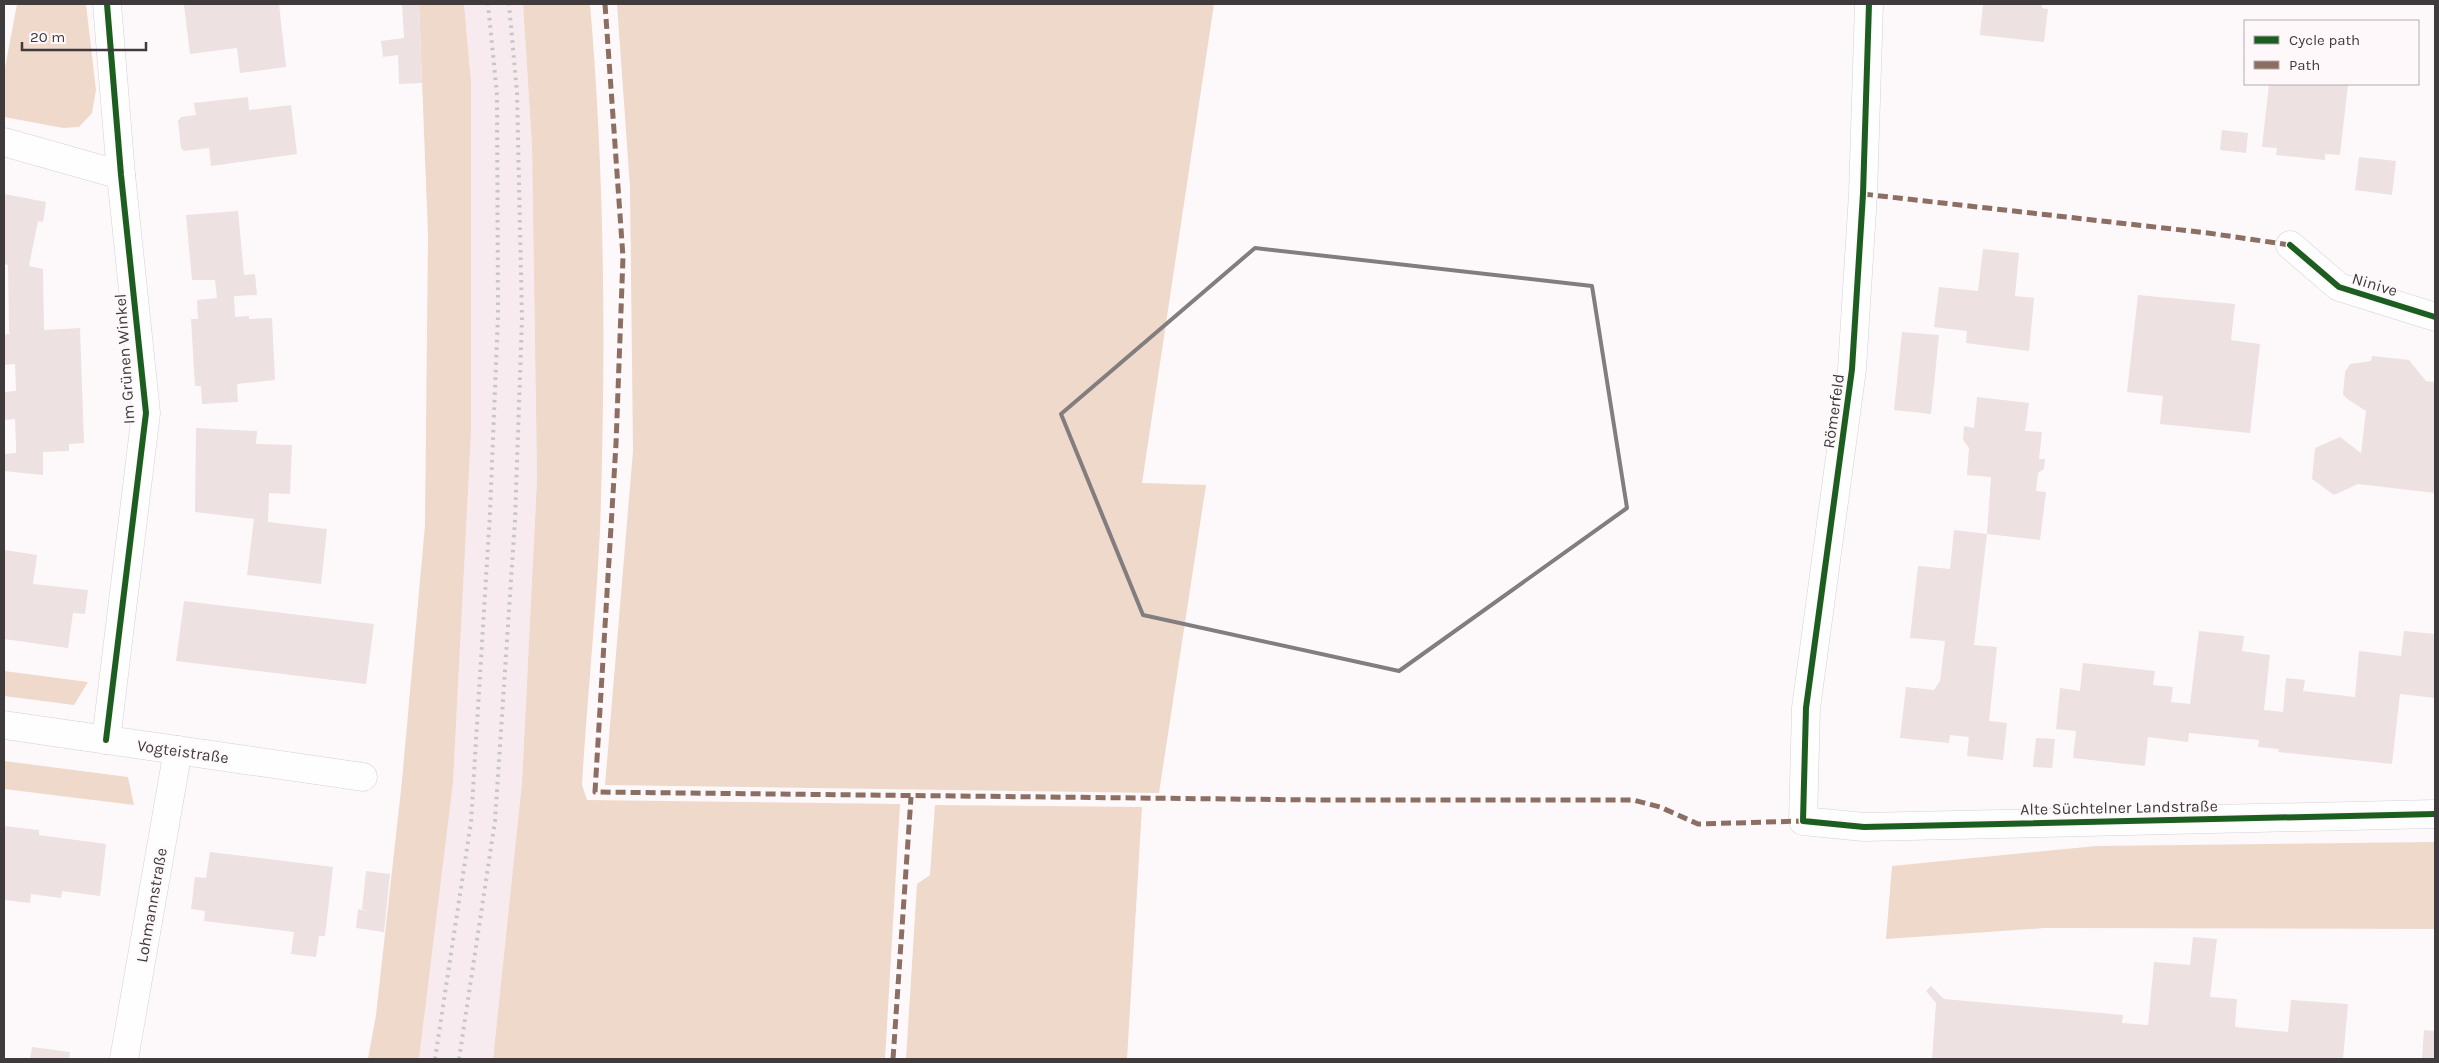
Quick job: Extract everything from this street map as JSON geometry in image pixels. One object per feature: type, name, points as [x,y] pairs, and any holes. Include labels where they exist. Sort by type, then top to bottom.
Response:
[{"type":"street","name":"Im Grünen Winkel","points":[[106,740],[146,413],[121,175],[107,4]]},
{"type":"street","name":"Römerfeld","points":[[1803,821],[1806,708],[1852,369],[1864,194],[1869,4]]},
{"type":"street","points":[[4,142],[121,175]]},
{"type":"street","name":"Ninive","points":[[2290,246],[2339,287],[2435,317]]},
{"type":"street","name":"Vogteistraße","points":[[4,726],[363,777]]},
{"type":"street","name":"Lohmannstraße","points":[[124,1059],[178,750]]},
{"type":"street","name":"Alte Süchtelner Landstraße","points":[[1803,821],[1864,827],[2435,814]]},
{"type":"highlighted area","points":[[1255,248],[1592,286],[1627,508],[1399,671],[1143,615],[1061,414]]},
{"type":"shaded area","points":[[17,4],[86,4],[96,90],[92,113],[79,127],[63,128],[4,117],[4,73]]},
{"type":"shaded area","points":[[419,4],[464,4],[471,81],[471,433],[453,783],[419,1059],[368,1059],[376,1015],[402,781],[425,525],[428,234]]},
{"type":"shaded area","points":[[464,4],[523,4],[532,146],[537,479],[522,782],[493,1059],[419,1059],[453,783],[471,433],[471,81]]},
{"type":"shaded area","points":[[523,4],[590,4],[599,135],[603,267],[603,398],[600,530],[582,785],[587,800],[900,804],[885,1059],[493,1059],[522,782],[537,479],[532,146]]},
{"type":"shaded area","points":[[617,4],[1214,4],[1142,483],[1206,485],[1159,793],[605,785],[633,451],[630,187]]},
{"type":"shaded area","points":[[4,671],[88,682],[74,705],[4,696]]},
{"type":"shaded area","points":[[4,761],[128,777],[134,805],[4,789]]},
{"type":"shaded area","points":[[935,805],[1142,807],[1127,1059],[906,1059],[917,884],[930,875]]},
{"type":"shaded area","points":[[2435,842],[2435,929],[2045,928],[1886,939],[1892,866],[2096,846]]},
{"type":"building","points":[[279,4],[286,67],[240,73],[237,48],[190,54],[184,5]]},
{"type":"building","points":[[402,4],[419,4],[422,83],[399,84],[398,55],[383,57],[381,41],[404,38]]},
{"type":"building","points":[[1983,4],[2042,4],[2042,8],[2048,9],[2044,42],[1980,35]]},
{"type":"building","points":[[2269,85],[2348,85],[2340,155],[2325,154],[2325,160],[2276,155],[2277,148],[2262,147]]},
{"type":"building","points":[[248,97],[249,110],[291,105],[297,154],[211,166],[209,148],[184,151],[181,148],[178,121],[181,117],[196,115],[194,103]]},
{"type":"building","points":[[2222,130],[2248,133],[2246,153],[2220,150]]},
{"type":"building","points":[[2359,157],[2396,161],[2392,195],[2355,190]]},
{"type":"building","points":[[4,194],[46,202],[43,222],[38,221],[29,266],[43,269],[44,330],[80,328],[84,443],[69,444],[69,451],[43,452],[43,475],[4,471],[4,454],[16,453],[16,446],[15,419],[4,420],[4,392],[16,391],[15,364],[4,365],[4,335],[12,333],[9,333],[8,265],[4,264]]},
{"type":"building","points":[[238,211],[244,275],[255,274],[257,295],[234,296],[235,317],[249,316],[249,319],[272,318],[275,380],[237,384],[238,402],[202,404],[201,386],[195,386],[191,319],[198,319],[197,300],[217,298],[215,280],[192,280],[186,215]]},
{"type":"building","points":[[1983,249],[2019,253],[2015,296],[2034,298],[2029,351],[1966,343],[1967,331],[1934,327],[1939,287],[1978,291]]},
{"type":"building","points":[[2138,295],[2235,304],[2231,340],[2260,344],[2250,433],[2160,424],[2163,396],[2127,392]]},
{"type":"building","points":[[1902,332],[1939,335],[1931,414],[1894,410]]},
{"type":"building","points":[[2372,356],[2409,360],[2426,381],[2435,382],[2435,493],[2358,484],[2334,495],[2312,479],[2315,448],[2340,437],[2361,453],[2366,411],[2343,394],[2345,372],[2350,364],[2371,361]]},
{"type":"building","points":[[1977,397],[2029,403],[2025,431],[2042,432],[2039,459],[2045,459],[2044,469],[2038,473],[2036,491],[2046,492],[2040,540],[1987,534],[1991,477],[1967,475],[1969,448],[1963,440],[1964,426],[1974,428]]},
{"type":"building","points":[[196,428],[257,431],[256,444],[292,445],[290,494],[269,493],[268,522],[327,529],[321,584],[247,575],[254,519],[195,512]]},
{"type":"building","points":[[1954,530],[1987,534],[1974,645],[1997,647],[1989,721],[2007,723],[2003,760],[1967,756],[1969,737],[1950,735],[1949,743],[1900,738],[1906,687],[1934,690],[1940,681],[1945,641],[1910,638],[1918,566],[1950,569]]},
{"type":"building","points":[[5,550],[37,555],[33,584],[88,590],[85,614],[73,613],[68,648],[4,639]]},
{"type":"building","points":[[184,601],[374,624],[366,684],[176,661]]},
{"type":"building","points":[[2199,631],[2244,636],[2242,651],[2270,655],[2264,710],[2283,712],[2286,678],[2305,680],[2303,691],[2355,697],[2359,651],[2401,656],[2404,631],[2435,634],[2435,698],[2400,694],[2392,764],[2278,752],[2279,749],[2258,747],[2259,740],[2189,733],[2188,742],[2148,737],[2145,766],[2073,758],[2076,731],[2056,729],[2060,688],[2080,691],[2083,663],[2155,671],[2153,685],[2173,687],[2171,702],[2190,704]]},
{"type":"building","points":[[2036,738],[2055,739],[2052,768],[2033,767]]},
{"type":"building","points":[[4,826],[39,830],[39,835],[106,844],[100,896],[62,891],[61,898],[31,894],[30,903],[4,900]]},
{"type":"building","points":[[210,852],[333,867],[325,936],[319,936],[316,957],[291,954],[294,932],[204,921],[205,911],[191,909],[195,877],[206,878]]},
{"type":"building","points":[[366,871],[390,874],[384,932],[356,928],[358,909],[368,911],[362,909]]},
{"type":"building","points":[[2193,937],[2217,939],[2210,997],[2237,999],[2235,1027],[2288,1032],[2291,1000],[2348,1004],[2343,1059],[1932,1059],[1936,1003],[1926,991],[1931,986],[1944,999],[2123,1015],[2122,1023],[2148,1025],[2154,962],[2190,965]]},
{"type":"building","points":[[2424,1030],[2435,1031],[2435,1059],[2422,1059]]},
{"type":"building","points":[[32,1047],[70,1052],[69,1059],[30,1059]]},
{"type":"railway","points":[[435,1059],[471,822],[490,513],[498,315],[497,95],[488,4]]},
{"type":"railway","points":[[459,1059],[495,821],[515,520],[522,318],[517,93],[509,4]]},
{"type":"marked path","points":[[605,4],[623,257],[616,444],[595,792],[1319,800],[1633,800],[1660,807],[1698,824],[1803,821]]},
{"type":"marked path","points":[[1863,194],[2208,233],[2290,245]]},
{"type":"marked path","points":[[893,1059],[911,797]]},
{"type":"cycle path","points":[[106,740],[146,413],[121,175],[107,4]]},
{"type":"cycle path","points":[[1869,4],[1863,194],[1852,369],[1806,708],[1803,821],[1864,827],[2435,814]]},
{"type":"cycle path","points":[[2290,245],[2339,287],[2435,317]]}]
